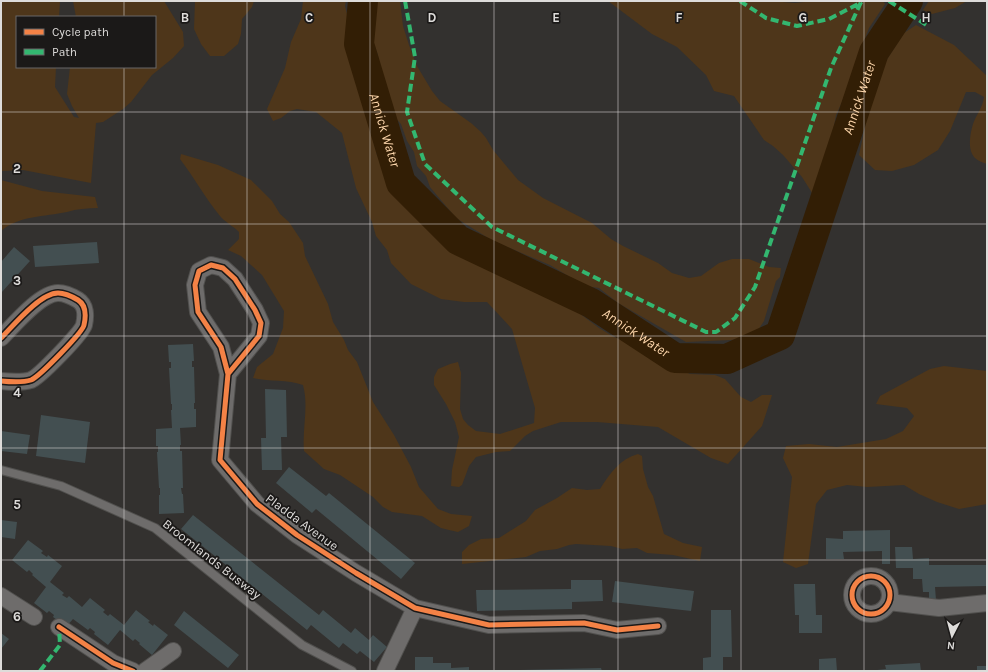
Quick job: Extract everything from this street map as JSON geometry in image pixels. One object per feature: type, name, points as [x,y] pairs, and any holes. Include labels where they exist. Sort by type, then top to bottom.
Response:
[{"type":"street","name":"Pladda Avenue","points":[[228,374],[259,336],[261,323],[255,310],[235,279],[223,268],[211,264],[198,271],[195,285],[198,312],[222,347],[228,374],[220,460],[256,504],[291,531],[356,573],[415,608],[489,625],[584,623],[617,630],[658,626]]},
{"type":"street","points":[[1,338],[33,305],[56,293],[66,295],[79,301],[86,310],[84,326],[55,360],[33,379],[22,382],[1,381]]},
{"type":"street","points":[[1,596],[34,617]]},
{"type":"street","points":[[889,602],[939,608],[987,603]]},
{"type":"street","points":[[385,671],[415,608]]},
{"type":"street","points":[[59,627],[111,667],[133,671]]},
{"type":"street","points":[[144,671],[173,651]]},
{"type":"lane","name":"Broomlands Busway","points":[[1,470],[61,486],[155,528],[302,645],[352,671]]},
{"type":"shaded area","points":[[1,1],[60,1],[59,16],[16,16],[16,68],[56,68],[55,87],[74,117],[79,118],[67,94],[70,68],[156,68],[156,16],[76,16],[73,1],[164,1],[183,32],[184,46],[173,58],[152,75],[131,102],[123,109],[103,122],[96,123],[91,183],[23,170],[1,171]]},
{"type":"shaded area","points":[[195,1],[254,1],[252,7],[242,19],[241,34],[238,44],[224,56],[210,56],[201,44],[194,29]]},
{"type":"shaded area","points":[[303,1],[346,1],[345,6],[349,22],[347,43],[377,155],[386,175],[411,207],[416,218],[460,251],[473,255],[484,263],[499,270],[515,282],[567,304],[599,328],[614,337],[637,344],[651,355],[690,374],[715,375],[725,379],[741,397],[751,402],[762,395],[772,395],[762,426],[728,464],[711,458],[658,427],[597,422],[561,422],[533,431],[525,436],[510,451],[496,452],[476,457],[469,466],[462,485],[459,487],[451,486],[452,470],[459,437],[455,422],[434,385],[434,377],[438,369],[458,362],[461,373],[460,409],[463,419],[476,431],[500,434],[534,423],[535,408],[512,329],[487,302],[464,302],[441,299],[411,284],[391,263],[387,250],[376,236],[372,222],[356,188],[342,133],[316,112],[297,109],[290,111],[281,118],[273,121],[267,109],[285,68],[291,42],[301,19]]},
{"type":"shaded area","points":[[371,1],[400,1],[403,26],[409,45],[417,66],[432,91],[440,101],[481,132],[493,150],[518,180],[543,198],[592,223],[611,239],[658,263],[672,273],[689,278],[701,276],[719,263],[732,259],[749,259],[769,267],[781,268],[780,277],[776,281],[764,321],[758,330],[744,338],[686,342],[618,303],[599,288],[585,286],[550,265],[493,241],[456,218],[430,187],[426,176],[417,166],[414,152],[407,141],[401,124],[384,106],[378,55],[372,39],[370,23]]},
{"type":"shaded area","points":[[608,1],[770,1],[795,3],[814,1],[883,1],[885,4],[869,28],[858,56],[853,78],[836,115],[831,143],[824,160],[822,178],[814,196],[802,177],[783,155],[764,140],[734,96],[714,91],[706,75],[677,47],[652,34]]},
{"type":"shaded area","points":[[929,1],[967,1],[955,8],[932,14],[923,10]]},
{"type":"shaded area","points":[[916,25],[954,45],[987,76],[987,164],[979,161],[972,155],[970,146],[970,137],[973,124],[984,97],[975,92],[966,92],[950,131],[938,150],[914,165],[892,171],[875,170],[859,155],[869,109],[871,90],[880,70],[904,33]]},
{"type":"shaded area","points":[[181,154],[218,165],[251,180],[272,201],[280,214],[289,222],[303,243],[305,256],[328,304],[333,322],[348,350],[357,362],[373,402],[394,435],[411,467],[419,487],[438,509],[451,514],[472,516],[469,526],[458,532],[441,528],[422,516],[392,512],[383,507],[373,497],[340,475],[324,469],[304,451],[305,393],[303,385],[291,382],[253,378],[257,367],[273,354],[283,328],[284,311],[262,275],[241,256],[228,250],[239,239],[239,232],[222,218],[204,195],[180,159]]},
{"type":"shaded area","points":[[1,180],[42,191],[95,197],[98,208],[78,209],[58,214],[32,217],[16,222],[1,231]]},
{"type":"shaded area","points":[[944,366],[987,371],[987,504],[959,509],[937,502],[904,485],[867,487],[847,485],[827,490],[816,504],[808,564],[796,568],[783,562],[792,477],[783,458],[786,446],[809,444],[837,447],[886,439],[903,431],[914,416],[907,408],[876,404],[880,396],[930,369]]},
{"type":"shaded area","points":[[638,454],[642,456],[643,469],[648,487],[653,496],[664,534],[683,543],[702,547],[700,561],[673,555],[647,553],[637,548],[622,549],[611,546],[576,544],[557,549],[540,551],[526,557],[462,564],[462,552],[469,545],[481,539],[499,538],[526,521],[535,510],[572,488],[587,490],[600,489],[616,467],[626,459]]},
{"type":"building","points":[[97,242],[99,263],[35,267],[33,246]]},
{"type":"building","points":[[14,247],[30,261],[1,293],[1,262]]},
{"type":"building","points":[[193,344],[194,361],[192,361],[192,367],[194,367],[194,409],[196,409],[196,427],[180,428],[183,488],[181,488],[183,494],[184,513],[159,514],[160,488],[156,429],[172,428],[169,368],[171,368],[171,362],[169,362],[168,345]]},
{"type":"building","points":[[265,389],[286,390],[287,437],[281,437],[282,470],[262,470],[261,438],[266,438]]},
{"type":"building","points":[[41,415],[90,422],[85,463],[36,456]]},
{"type":"building","points":[[1,431],[30,435],[27,454],[1,451]]},
{"type":"building","points":[[289,467],[326,496],[329,493],[415,563],[401,579],[316,509],[312,513],[276,483]]},
{"type":"building","points":[[193,515],[319,615],[323,610],[351,633],[355,628],[369,640],[373,635],[387,647],[374,662],[360,651],[357,654],[343,643],[339,648],[311,625],[307,630],[181,529]]},
{"type":"building","points":[[1,520],[17,522],[15,539],[1,537]]},
{"type":"building","points":[[890,530],[890,564],[882,564],[882,551],[843,552],[844,559],[826,559],[826,538],[843,539],[843,531]]},
{"type":"building","points":[[28,540],[43,551],[41,553],[47,557],[48,555],[62,566],[50,582],[64,593],[62,595],[67,598],[69,596],[82,607],[90,598],[105,610],[103,612],[108,616],[110,614],[124,625],[136,610],[150,621],[148,622],[153,626],[154,624],[168,635],[152,655],[135,639],[133,641],[120,630],[108,645],[94,634],[95,632],[90,628],[88,630],[73,619],[66,627],[53,617],[54,615],[49,611],[47,613],[34,603],[46,587],[32,575],[33,574],[29,570],[27,572],[12,560]]},
{"type":"building","points":[[895,547],[912,547],[913,559],[929,558],[929,565],[987,565],[987,586],[935,587],[936,600],[929,600],[929,592],[923,592],[922,579],[913,579],[913,568],[896,568]]},
{"type":"building","points":[[571,580],[602,580],[603,601],[572,602],[572,609],[477,611],[476,590],[571,589]]},
{"type":"building","points":[[615,581],[694,591],[691,611],[612,602]]},
{"type":"building","points":[[794,584],[815,584],[816,615],[822,615],[822,633],[799,633],[799,615],[795,615]]},
{"type":"building","points":[[711,610],[731,610],[732,657],[723,657],[723,671],[703,671],[703,658],[711,657]]},
{"type":"building","points":[[184,611],[239,655],[228,668],[174,625]]},
{"type":"building","points":[[1,633],[9,639],[1,649]]},
{"type":"building","points":[[415,657],[433,657],[433,663],[451,663],[451,668],[469,667],[469,671],[415,671]]},
{"type":"building","points":[[836,658],[837,671],[819,671],[819,659]]},
{"type":"building","points":[[920,663],[921,671],[877,671],[886,669],[885,665]]},
{"type":"building","points":[[977,666],[987,666],[987,671],[977,671]]},
{"type":"building","points":[[601,668],[602,671],[520,671],[520,670]]},
{"type":"waterway","name":"Annick Water","points":[[363,1],[359,44],[401,183],[458,240],[591,303],[675,358],[727,359],[780,335],[874,52],[908,1]]},
{"type":"marked path","points":[[405,1],[415,57],[407,112],[425,164],[492,227],[706,332],[716,332],[735,318],[755,287],[831,68],[861,2]]},
{"type":"marked path","points":[[740,1],[766,18],[797,26],[829,19],[862,2]]},
{"type":"marked path","points":[[889,1],[928,26]]},
{"type":"marked path","points":[[40,671],[60,645],[59,627]]},
{"type":"cycle path","points":[[228,374],[221,347],[198,312],[195,285],[199,271],[211,265],[223,268],[235,279],[255,310],[261,323],[259,336],[228,374],[220,460],[257,504],[297,535],[356,573],[415,608],[489,625],[584,623],[617,630],[658,626]]},
{"type":"cycle path","points":[[1,338],[27,311],[43,298],[51,294],[58,293],[68,295],[78,300],[83,305],[85,318],[82,329],[69,345],[43,371],[28,381],[1,381]]},
{"type":"cycle path","points":[[867,576],[875,576],[885,581],[889,588],[890,595],[889,602],[885,609],[875,614],[867,614],[857,609],[855,606],[852,599],[852,591],[857,581],[860,579],[867,576]]},
{"type":"cycle path","points":[[59,627],[113,663],[133,671]]}]
